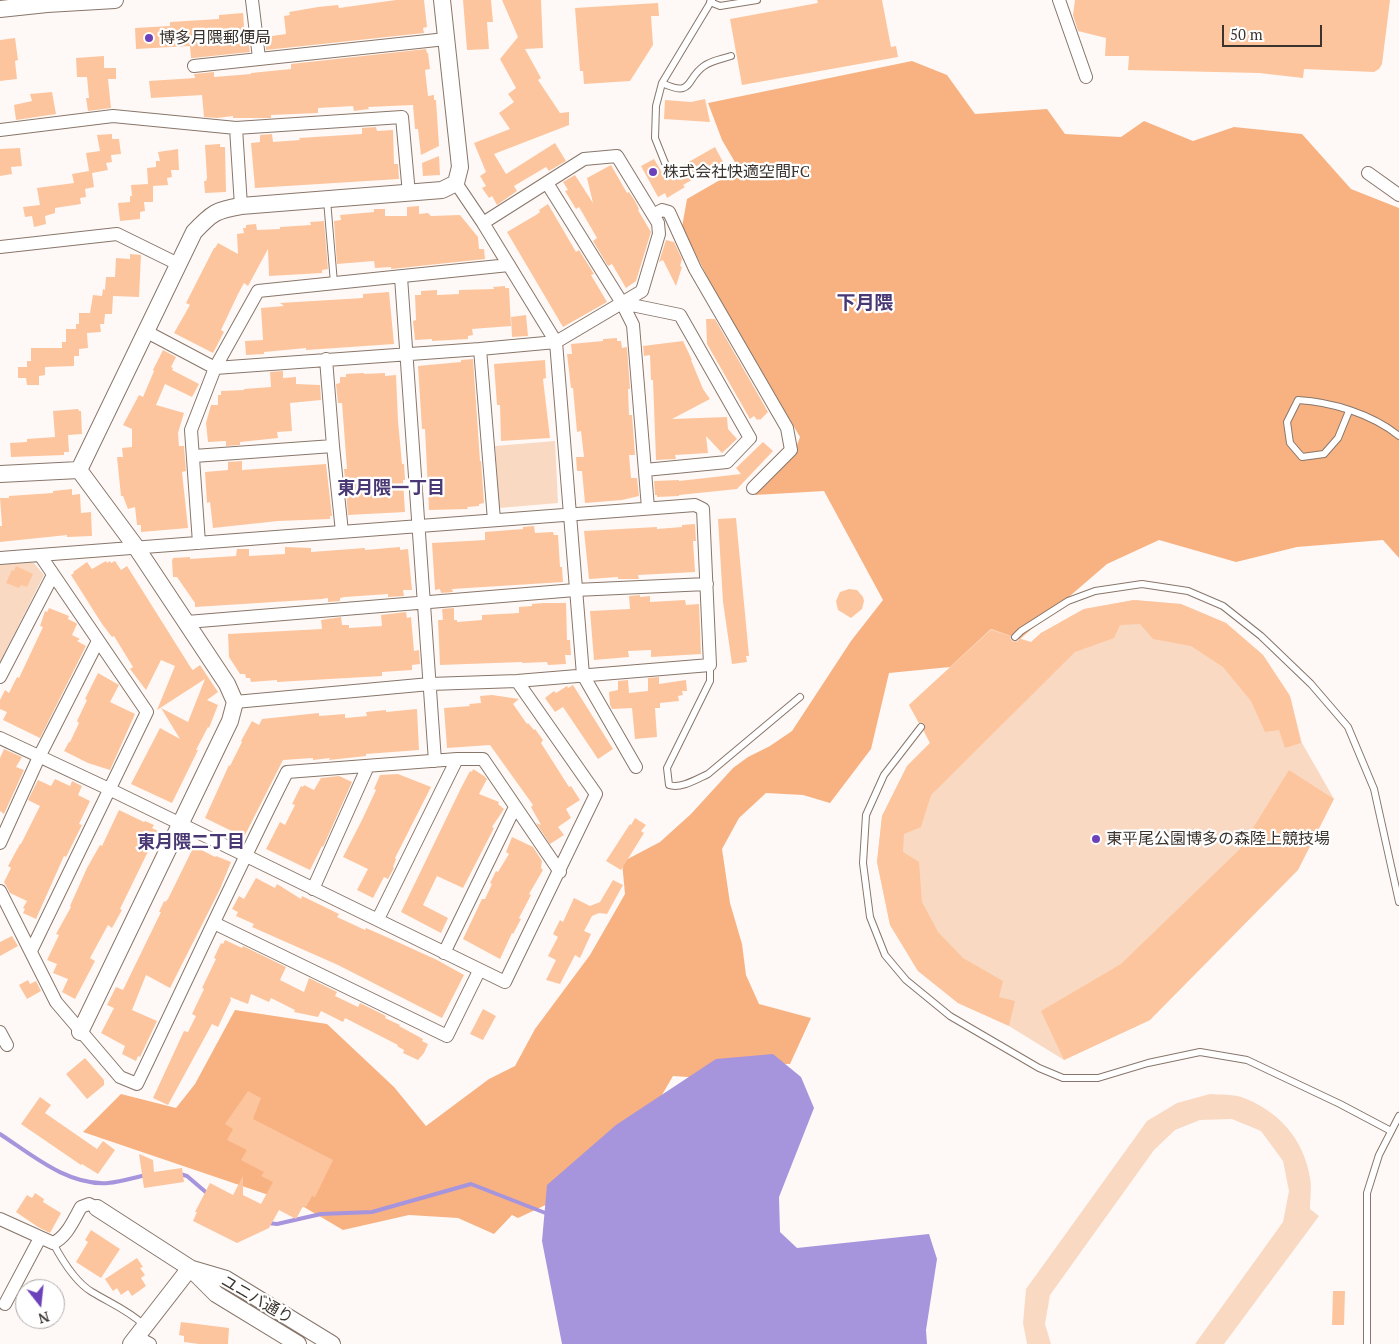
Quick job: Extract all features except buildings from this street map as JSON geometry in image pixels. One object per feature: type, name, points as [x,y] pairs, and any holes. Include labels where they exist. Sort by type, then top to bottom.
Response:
[{"type":"street","points":[[0,9],[115,0]]},
{"type":"street","points":[[252,0],[259,58]]},
{"type":"street","points":[[442,0],[460,167],[456,183],[483,223],[556,342],[583,675],[636,767]]},
{"type":"street","points":[[1059,0],[1086,77]]},
{"type":"street","points":[[194,66],[446,39]]},
{"type":"street","points":[[0,130],[113,116],[236,128],[402,117],[409,194]]},
{"type":"street","points":[[236,128],[241,206]]},
{"type":"street","points":[[147,332],[215,368],[556,342],[642,291],[659,234],[658,223],[617,156],[584,159],[483,223]]},
{"type":"street","points":[[1368,173],[1399,195]]},
{"type":"street","points":[[78,470],[147,332],[194,232],[210,215],[223,209],[241,206],[442,190],[456,183]]},
{"type":"street","points":[[547,183],[622,303],[633,325],[648,508]]},
{"type":"street","points":[[653,215],[662,210],[670,212],[695,269],[787,428],[791,450],[753,488]]},
{"type":"street","points":[[0,247],[117,234],[178,264]]},
{"type":"street","points":[[199,542],[191,430],[215,368],[258,291],[401,278],[509,265]]},
{"type":"street","points":[[401,278],[436,761]]},
{"type":"street","points":[[622,303],[680,315],[750,438],[727,462],[645,470]]},
{"type":"street","points":[[480,349],[494,520]]},
{"type":"street","points":[[326,360],[342,532]]},
{"type":"street","points":[[194,456],[333,446]]},
{"type":"street","points":[[0,474],[78,470]]},
{"type":"street","points":[[78,470],[136,547],[227,684],[235,702],[230,721],[80,1032]]},
{"type":"street","points":[[0,558],[648,508],[695,505],[703,509],[710,665],[517,681],[430,684],[235,702]]},
{"type":"street","points":[[31,951],[147,712],[40,555]]},
{"type":"street","points":[[0,677],[53,575]]},
{"type":"street","points":[[186,622],[575,590],[707,584]]},
{"type":"street","points":[[0,843],[4,825],[98,641]]},
{"type":"street","points":[[0,738],[109,788],[378,919],[444,954],[505,982],[560,872],[596,794],[517,681]]},
{"type":"street","points":[[0,891],[56,1002],[120,1077],[136,1084],[287,772],[483,759],[560,872]]},
{"type":"street","points":[[378,919],[456,760]]},
{"type":"street","points":[[313,889],[368,766]]},
{"type":"street","points":[[444,954],[515,807]]},
{"type":"street","points":[[214,924],[446,1036],[478,970]]},
{"type":"street","points":[[0,1032],[7,1045]]},
{"type":"street","points":[[0,1219],[53,1243],[58,1241],[70,1226],[81,1207],[90,1204],[190,1268],[141,1338]]},
{"type":"street","points":[[5,1304],[40,1238]]},
{"type":"street","name":"ユニバ通り","points":[[190,1268],[216,1294],[298,1344]]},
{"type":"street","name":"ユニバ通り","points":[[190,1268],[226,1279],[332,1344]]},
{"type":"lane","points":[[665,163],[655,138],[656,106],[662,83],[711,1],[720,6],[757,0]]},
{"type":"lane","points":[[662,83],[673,88],[682,89],[688,86],[704,66],[731,56]]},
{"type":"lane","points":[[327,200],[334,283]]},
{"type":"lane","points":[[1349,411],[1338,438],[1324,454],[1302,457],[1290,443],[1287,422],[1298,400],[1318,401],[1349,411],[1385,425],[1399,436]]},
{"type":"lane","points":[[1015,637],[1021,631],[1068,601],[1096,591],[1142,584],[1188,591],[1223,606],[1261,636],[1311,684],[1348,727],[1374,789],[1399,902]]},
{"type":"lane","points":[[710,665],[710,681],[667,768],[669,785],[675,787],[708,774],[800,698]]},
{"type":"lane","points":[[921,727],[884,775],[866,815],[863,863],[870,917],[885,955],[906,980],[950,1016],[1039,1068],[1063,1078],[1098,1078],[1148,1062],[1200,1052],[1247,1060],[1340,1104],[1391,1131]]},
{"type":"lane","points":[[1367,1344],[1367,1194],[1380,1156],[1399,1116]]},
{"type":"lane","points":[[53,1243],[63,1263],[89,1291],[133,1314],[141,1338]]},
{"type":"shaded area","points":[[912,61],[947,75],[975,114],[1047,109],[1065,134],[1121,137],[1144,121],[1193,141],[1234,127],[1302,134],[1351,189],[1399,208],[1399,558],[1383,540],[1297,547],[1236,562],[1159,540],[1107,564],[1020,639],[991,629],[950,667],[889,673],[871,749],[830,803],[803,795],[766,793],[739,818],[722,849],[730,903],[742,944],[746,975],[759,1004],[811,1018],[790,1064],[737,1063],[703,1078],[673,1076],[645,1124],[554,1201],[518,1218],[512,1215],[494,1234],[458,1218],[409,1215],[343,1230],[304,1207],[83,1132],[121,1094],[176,1108],[195,1084],[235,1010],[327,1024],[394,1087],[426,1126],[489,1079],[515,1066],[535,1029],[590,955],[625,894],[622,862],[660,842],[691,814],[733,768],[792,731],[851,641],[883,600],[824,491],[755,495],[794,453],[800,437],[715,292],[682,227],[687,199],[739,169],[722,140],[708,103]]},
{"type":"shaded area","points":[[555,441],[558,503],[499,508],[495,446]]},
{"type":"shaded area","points":[[32,561],[44,575],[0,662],[0,565]]},
{"type":"shaded area","name":"東平尾公園博多の森陸上競技場","points":[[1134,600],[1181,604],[1226,623],[1263,655],[1290,696],[1302,743],[1334,799],[1150,1020],[1064,1060],[1009,1026],[958,1003],[918,971],[890,925],[877,862],[882,816],[907,766],[930,743],[909,705],[991,629],[1031,642],[1041,633],[1084,609]]},
{"type":"shaded area","points":[[773,1054],[801,1077],[814,1108],[779,1197],[780,1232],[797,1248],[929,1234],[937,1259],[926,1330],[927,1344],[562,1344],[542,1241],[547,1185],[616,1125],[716,1059]]},
{"type":"shaded area","points":[[1210,1094],[1241,1097],[1267,1110],[1287,1128],[1302,1151],[1307,1164],[1311,1182],[1310,1209],[1319,1216],[1224,1344],[1195,1344],[1283,1222],[1289,1191],[1283,1161],[1261,1131],[1232,1119],[1200,1120],[1175,1130],[1154,1150],[1050,1295],[1045,1324],[1051,1344],[1027,1344],[1023,1323],[1026,1289],[1147,1121],[1177,1103]]},
{"type":"waterway","points":[[0,1134],[38,1160],[79,1180],[93,1183],[108,1183],[146,1175]]},
{"type":"waterway","points":[[180,1174],[187,1176],[208,1194]]},
{"type":"waterway","points":[[268,1223],[277,1224],[321,1214],[372,1212],[471,1184],[548,1214]]},
{"type":"place","name":"博多月隈郵便局","points":[[149,38]]},
{"type":"place","name":"株式会社快適空間FC","points":[[653,172]]},
{"type":"place","name":"東平尾公園博多の森陸上競技場","points":[[1096,839]]},
{"type":"district","name":"下月隈","points":[[865,304]]},
{"type":"district","name":"東月隈一丁目","points":[[391,489]]},
{"type":"district","name":"東月隈二丁目","points":[[191,843]]}]
